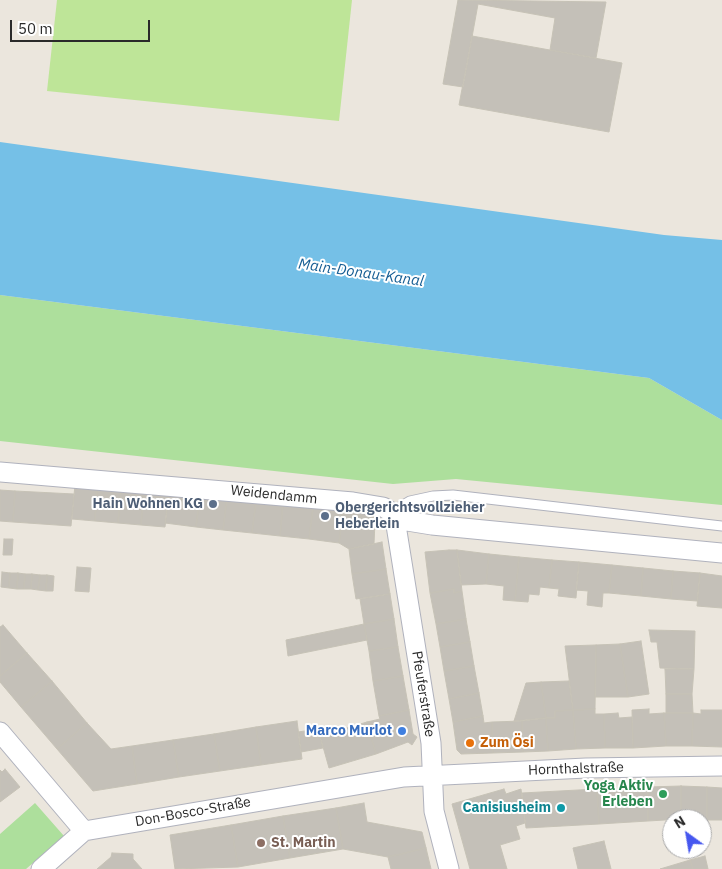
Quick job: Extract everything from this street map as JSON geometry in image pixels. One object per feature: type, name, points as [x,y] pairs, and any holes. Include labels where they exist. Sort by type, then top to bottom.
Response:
[{"type":"street","name":"Weidendamm","points":[[0,472],[353,502],[383,507],[393,515],[432,525],[722,553]]},
{"type":"street","name":"Pfeuferstraße","points":[[393,515],[431,742],[434,811],[449,869]]},
{"type":"street","points":[[0,732],[84,831],[41,869]]},
{"type":"street","name":"Hornthalstraße","points":[[431,776],[578,768],[722,766]]},
{"type":"street","name":"Don-Bosco-Straße","points":[[84,831],[316,790],[404,777],[431,776]]},
{"type":"lane","points":[[393,515],[410,501],[433,496],[453,496],[722,526]]},
{"type":"green space","points":[[57,0],[352,0],[339,121],[47,91]]},
{"type":"green space","points":[[0,295],[649,378],[722,420],[722,505],[456,479],[393,484],[0,441]]},
{"type":"green space","points":[[35,803],[64,836],[26,869],[0,869],[0,834]]},
{"type":"water","name":"Main-Donau-Kanal","points":[[0,142],[664,235],[722,240],[722,420],[649,378],[0,295]]},
{"type":"building","points":[[458,0],[606,2],[596,58],[550,50],[555,18],[478,4],[463,87],[443,84]]},
{"type":"building","points":[[472,36],[622,63],[609,132],[459,105]]},
{"type":"building","points":[[75,484],[97,486],[95,521],[72,519]]},
{"type":"building","points":[[97,486],[121,488],[118,523],[95,521]]},
{"type":"building","points":[[121,488],[144,490],[141,525],[118,523]]},
{"type":"building","points":[[0,490],[15,491],[13,522],[0,521]]},
{"type":"building","points":[[144,490],[169,492],[165,527],[141,525]]},
{"type":"building","points":[[15,491],[74,494],[71,526],[13,522]]},
{"type":"building","points":[[169,492],[200,495],[196,527],[165,523]]},
{"type":"building","points":[[200,495],[227,498],[223,530],[196,527]]},
{"type":"building","points":[[227,498],[256,501],[252,533],[223,530]]},
{"type":"building","points":[[256,501],[283,504],[280,536],[252,533]]},
{"type":"building","points":[[283,504],[313,508],[309,539],[280,536]]},
{"type":"building","points":[[313,508],[343,511],[339,543],[309,539]]},
{"type":"building","points":[[343,511],[368,514],[372,511],[378,518],[375,521],[374,544],[349,549],[339,543]]},
{"type":"building","points":[[4,539],[13,539],[12,555],[3,555]]},
{"type":"building","points":[[382,542],[386,569],[352,574],[349,549]]},
{"type":"building","points":[[457,550],[462,591],[454,593],[454,589],[430,593],[425,552]]},
{"type":"building","points":[[457,550],[489,554],[486,584],[461,585]]},
{"type":"building","points":[[489,554],[519,557],[515,601],[503,600],[504,586],[486,584]]},
{"type":"building","points":[[519,557],[552,560],[549,588],[540,587],[539,595],[529,594],[528,602],[515,601]]},
{"type":"building","points":[[552,560],[579,562],[576,598],[558,596],[559,589],[549,588]]},
{"type":"building","points":[[579,562],[612,565],[609,593],[603,593],[602,607],[587,605],[588,591],[576,590]]},
{"type":"building","points":[[612,565],[643,568],[641,596],[609,593]]},
{"type":"building","points":[[77,567],[91,568],[89,592],[75,591]]},
{"type":"building","points":[[643,568],[673,571],[671,599],[641,596]]},
{"type":"building","points":[[386,569],[390,594],[356,599],[352,574]]},
{"type":"building","points":[[673,571],[700,573],[697,601],[671,599]]},
{"type":"building","points":[[2,572],[10,573],[9,588],[1,587]]},
{"type":"building","points":[[10,573],[18,573],[17,589],[9,588]]},
{"type":"building","points":[[18,573],[25,574],[24,589],[17,589]]},
{"type":"building","points":[[700,573],[722,576],[722,608],[697,606]]},
{"type":"building","points":[[25,574],[32,574],[31,589],[24,589]]},
{"type":"building","points":[[32,574],[40,575],[38,590],[31,589]]},
{"type":"building","points":[[40,575],[47,575],[46,591],[38,590]]},
{"type":"building","points":[[47,575],[54,576],[53,591],[46,591]]},
{"type":"building","points":[[454,589],[454,593],[462,591],[466,619],[436,624],[430,593]]},
{"type":"building","points":[[390,594],[394,619],[364,624],[360,599]]},
{"type":"building","points":[[394,619],[398,647],[369,651],[364,624]]},
{"type":"building","points":[[466,619],[470,642],[440,647],[436,624]]},
{"type":"building","points":[[364,624],[367,640],[288,656],[286,640]]},
{"type":"building","points":[[3,625],[27,653],[0,676],[0,627]]},
{"type":"building","points":[[649,630],[695,631],[694,669],[660,668],[657,642],[651,642]]},
{"type":"building","points":[[641,641],[649,694],[628,697],[620,644]]},
{"type":"building","points":[[470,642],[474,666],[444,671],[440,647]]},
{"type":"building","points":[[620,644],[628,697],[595,697],[596,645]]},
{"type":"building","points":[[596,645],[595,709],[573,710],[565,646]]},
{"type":"building","points":[[398,647],[403,676],[373,681],[369,651]]},
{"type":"building","points":[[27,653],[52,681],[21,707],[0,682],[0,676]]},
{"type":"building","points":[[474,666],[479,693],[449,699],[444,671]]},
{"type":"building","points":[[665,669],[694,669],[692,694],[666,694]]},
{"type":"building","points":[[403,676],[409,710],[379,716],[373,681]]},
{"type":"building","points":[[52,681],[87,723],[57,749],[21,707]]},
{"type":"building","points":[[569,681],[573,710],[555,711],[555,718],[546,718],[541,682]]},
{"type":"building","points":[[541,682],[546,718],[514,721],[526,683]]},
{"type":"building","points":[[479,693],[483,716],[453,722],[449,699]]},
{"type":"building","points":[[666,694],[692,694],[693,713],[666,713]]},
{"type":"building","points":[[595,709],[595,714],[604,714],[605,748],[576,749],[573,710]]},
{"type":"building","points":[[649,709],[649,714],[664,713],[666,746],[633,748],[632,710]]},
{"type":"building","points":[[409,710],[413,734],[417,737],[412,745],[408,742],[376,754],[367,722],[380,719],[379,716]]},
{"type":"building","points":[[573,710],[576,749],[548,751],[546,718],[555,718],[555,711]]},
{"type":"building","points":[[701,710],[722,710],[722,747],[692,746],[693,713],[701,714]]},
{"type":"building","points":[[618,713],[619,718],[632,717],[633,748],[605,748],[604,714]]},
{"type":"building","points":[[664,713],[693,713],[692,746],[666,746]]},
{"type":"building","points":[[483,716],[484,723],[492,722],[493,753],[461,754],[457,750],[453,722]]},
{"type":"building","points":[[546,718],[548,751],[523,752],[522,721]]},
{"type":"building","points":[[297,721],[302,759],[261,765],[256,727]]},
{"type":"building","points":[[522,721],[523,752],[493,753],[492,722]]},
{"type":"building","points":[[367,722],[376,754],[329,768],[320,736]]},
{"type":"building","points":[[87,723],[111,749],[132,746],[137,784],[93,791],[57,749]]},
{"type":"building","points":[[256,727],[261,765],[220,771],[214,734]]},
{"type":"building","points":[[325,728],[326,734],[320,736],[323,748],[301,752],[298,732]]},
{"type":"building","points":[[214,734],[220,771],[179,777],[173,740]]},
{"type":"building","points":[[173,740],[179,777],[137,784],[132,746]]},
{"type":"building","points":[[5,769],[20,787],[0,802],[0,770],[2,772]]},
{"type":"building","points":[[681,786],[681,809],[662,809],[662,820],[648,821],[648,787]]},
{"type":"building","points":[[681,786],[707,787],[707,809],[681,809]]},
{"type":"building","points":[[648,787],[648,821],[599,824],[597,789]]},
{"type":"building","points":[[707,787],[722,788],[722,820],[712,820],[712,809],[707,809]]},
{"type":"building","points":[[504,789],[506,794],[521,789],[525,823],[516,826],[520,839],[500,845],[507,869],[470,869],[452,804]]},
{"type":"building","name":"Canisiusheim","points":[[597,789],[599,824],[526,828],[522,793]]},
{"type":"building","points":[[364,803],[367,822],[422,832],[426,848],[388,857],[343,849],[336,808]]},
{"type":"building","points":[[336,808],[343,849],[290,858],[283,816]]},
{"type":"building","points":[[283,816],[290,858],[238,867],[231,825]]},
{"type":"building","points":[[231,825],[238,867],[175,869],[170,835]]},
{"type":"building","points":[[604,841],[611,869],[578,869],[573,848]]},
{"type":"building","points":[[426,848],[431,869],[391,869],[388,857]]},
{"type":"building","points":[[112,853],[133,854],[133,859],[142,869],[97,869],[111,857]]},
{"type":"building","points":[[706,859],[708,869],[693,869],[690,860]]},
{"type":"building","points":[[690,860],[693,869],[660,869]]},
{"type":"place","name":"Hain Wohnen KG","points":[[213,504]]},
{"type":"place","name":"Obergerichtsvollzieher Heberlein","points":[[325,516]]},
{"type":"place","name":"Marco Murlot","points":[[402,731]]},
{"type":"place","name":"Zum Ösi","points":[[470,743]]},
{"type":"place","name":"Yoga Aktiv Erleben","points":[[663,794]]},
{"type":"place","name":"Canisiusheim","points":[[561,808]]},
{"type":"place","name":"St. Martin","points":[[261,843]]}]
